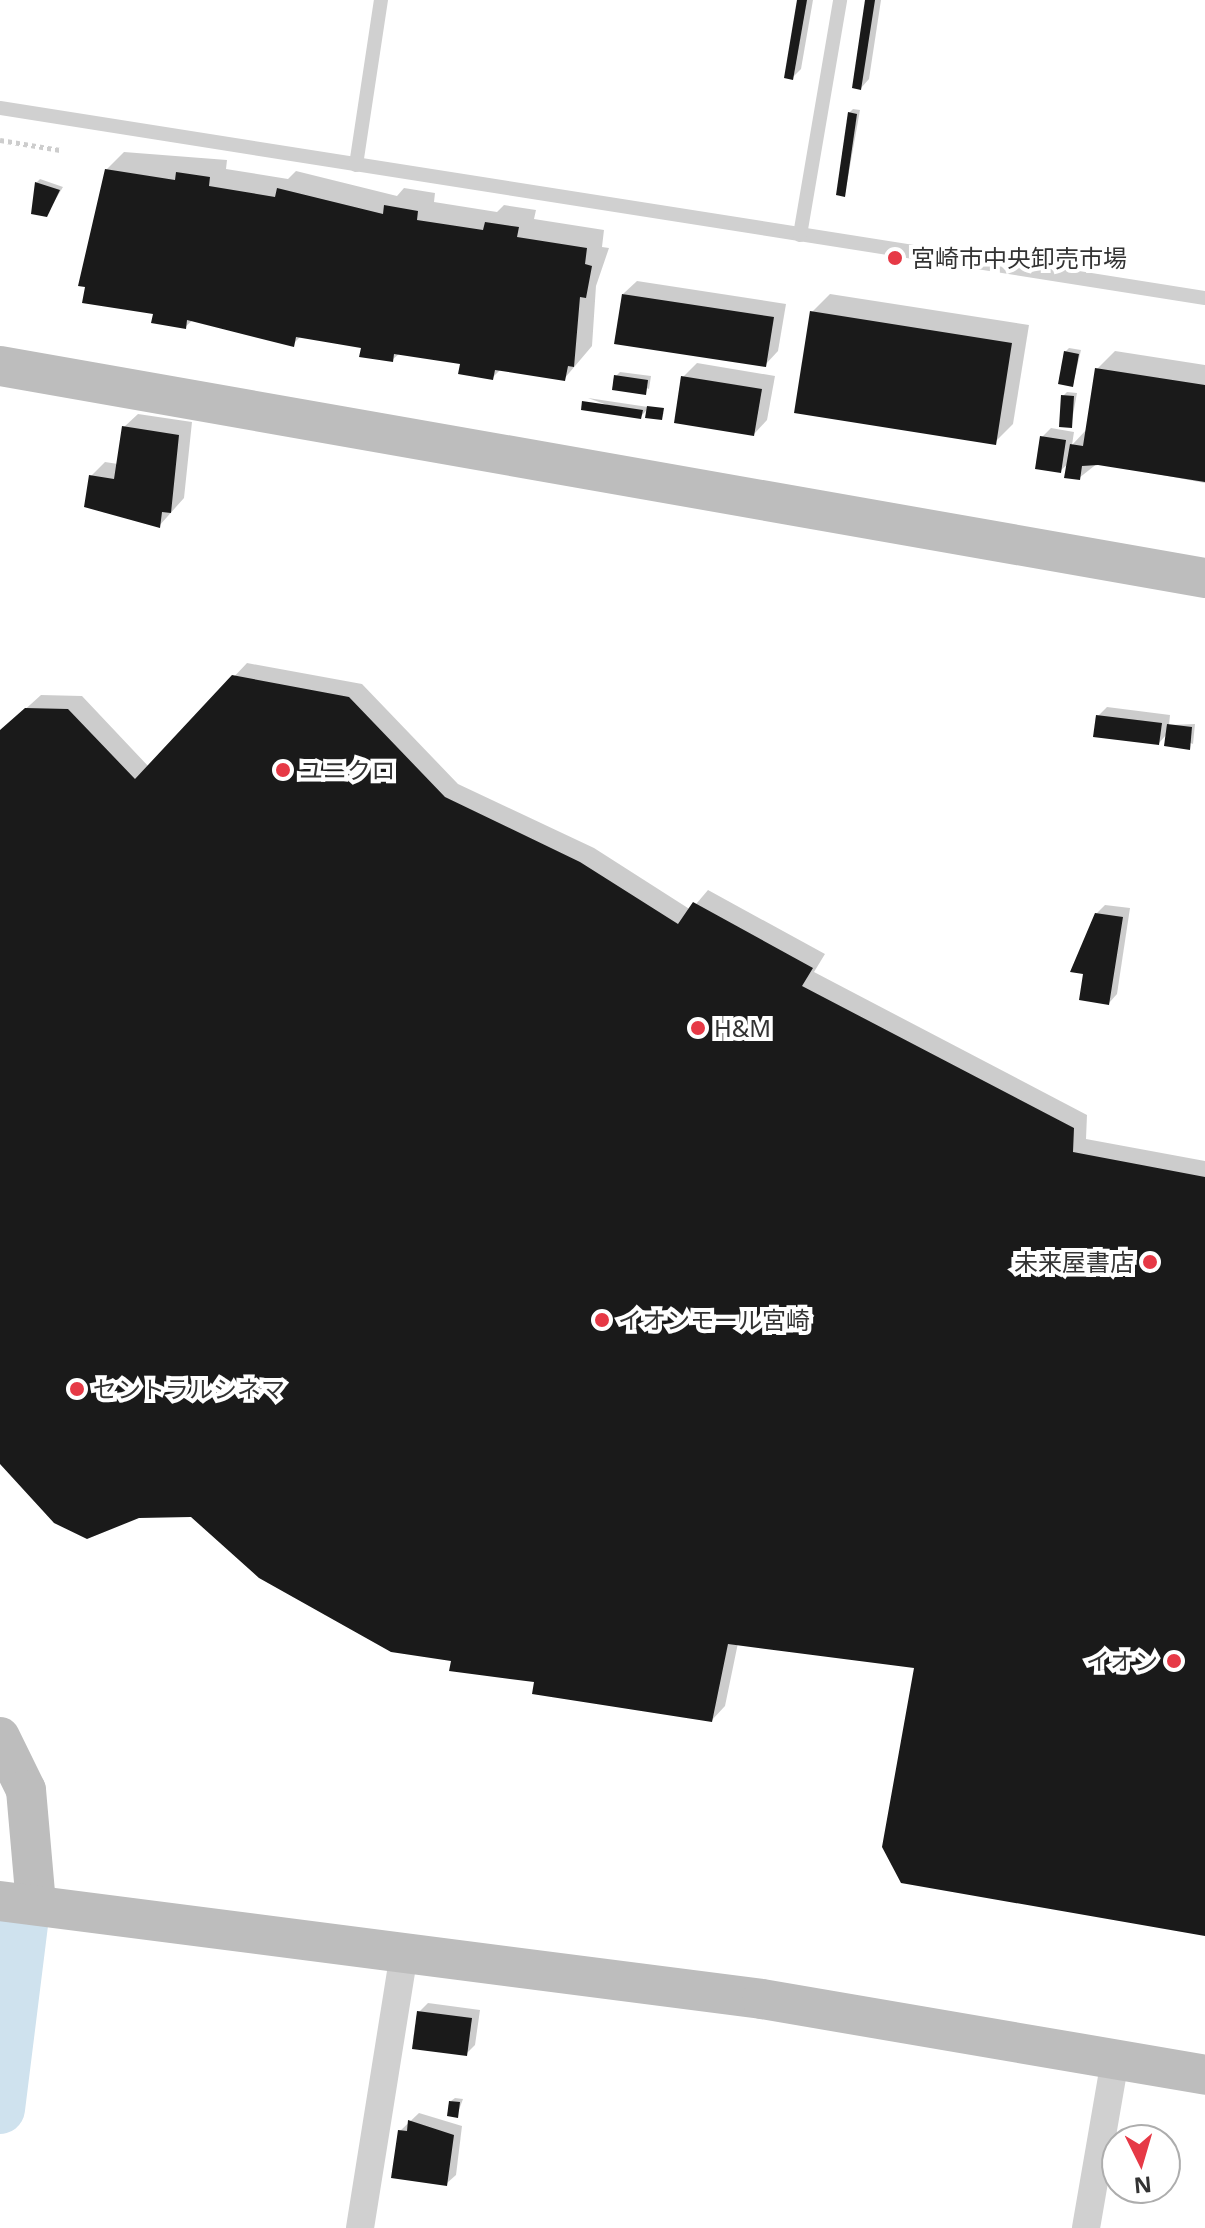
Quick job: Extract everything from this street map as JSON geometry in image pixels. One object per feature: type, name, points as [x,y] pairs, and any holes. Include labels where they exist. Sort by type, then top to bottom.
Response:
[{"type":"street","points":[[0,366],[1205,578]]},
{"type":"street","points":[[0,1737],[26,1790],[18,1903],[762,1999],[1205,2075]]},
{"type":"street","points":[[360,2228],[404,1954]]},
{"type":"street","points":[[1086,2228],[1115,2060]]},
{"type":"lane","points":[[356,165],[381,0]]},
{"type":"lane","points":[[800,235],[840,0]]},
{"type":"lane","points":[[0,108],[1205,298]]},
{"type":"path","points":[[0,140],[60,150]]},
{"type":"building","points":[[797,0],[807,0],[793,80],[784,78]]},
{"type":"building","points":[[865,0],[875,0],[861,90],[852,88]]},
{"type":"building","points":[[848,112],[857,114],[845,197],[836,195]]},
{"type":"building","points":[[105,169],[175,180],[176,172],[210,177],[209,186],[275,197],[277,188],[383,214],[384,205],[418,211],[417,220],[483,230],[485,222],[519,227],[517,237],[587,248],[585,264],[592,266],[586,298],[580,297],[574,367],[568,366],[565,381],[495,370],[493,380],[458,374],[460,364],[394,354],[393,362],[359,357],[361,348],[296,337],[294,347],[187,320],[186,329],[151,323],[153,314],[82,303],[85,287],[78,286]]},
{"type":"building","points":[[35,182],[60,190],[47,217],[31,214]]},
{"type":"building","points":[[622,294],[774,317],[766,367],[614,344]]},
{"type":"building","points":[[810,311],[1012,343],[996,445],[794,413]]},
{"type":"building","points":[[1064,351],[1079,354],[1073,387],[1058,384]]},
{"type":"building","points":[[1095,368],[1205,385],[1205,482],[1098,465],[1082,466],[1080,480],[1064,478],[1070,444],[1083,446]]},
{"type":"building","points":[[614,375],[648,380],[646,395],[612,390]]},
{"type":"building","points":[[681,376],[762,389],[754,436],[674,423]]},
{"type":"building","points":[[1061,395],[1074,396],[1072,428],[1059,427]]},
{"type":"building","points":[[582,401],[643,410],[641,419],[581,410]]},
{"type":"building","points":[[647,406],[664,408],[662,420],[645,418]]},
{"type":"building","points":[[122,426],[179,435],[171,513],[162,512],[160,528],[84,507],[89,475],[114,479]]},
{"type":"building","points":[[1040,436],[1066,440],[1061,473],[1035,469]]},
{"type":"building","name":"イオンモール宮崎","points":[[232,675],[349,697],[445,797],[580,862],[678,924],[693,902],[813,968],[802,986],[1074,1128],[1073,1152],[1205,1177],[1205,1936],[901,1883],[882,1847],[914,1668],[728,1644],[712,1722],[532,1694],[534,1682],[449,1671],[451,1661],[391,1652],[259,1578],[191,1517],[139,1518],[87,1539],[54,1523],[0,1464],[0,730],[25,708],[68,709],[135,779]]},
{"type":"building","points":[[1096,715],[1162,723],[1159,745],[1093,737]]},
{"type":"building","points":[[1167,724],[1192,727],[1190,750],[1164,746]]},
{"type":"building","points":[[1095,913],[1123,917],[1109,1005],[1079,1000],[1083,974],[1070,972]]},
{"type":"building","points":[[417,2011],[472,2018],[467,2056],[412,2049]]},
{"type":"building","points":[[449,2101],[460,2102],[458,2118],[447,2116]]},
{"type":"building","points":[[408,2120],[454,2135],[447,2186],[391,2178],[398,2130],[407,2131]]},
{"type":"waterway","points":[[0,2109],[23,1924]]},
{"type":"place","name":"宮崎市中央卸売市場","points":[[895,258]]},
{"type":"place","name":"ユニクロ","points":[[283,770]]},
{"type":"place","name":"H&M","points":[[698,1028]]},
{"type":"place","name":"未来屋書店","points":[[1150,1262]]},
{"type":"place","name":"イオンモール宮崎","points":[[602,1320]]},
{"type":"place","name":"セントラルシネマ","points":[[77,1389]]},
{"type":"place","name":"イオン","points":[[1174,1661]]}]
